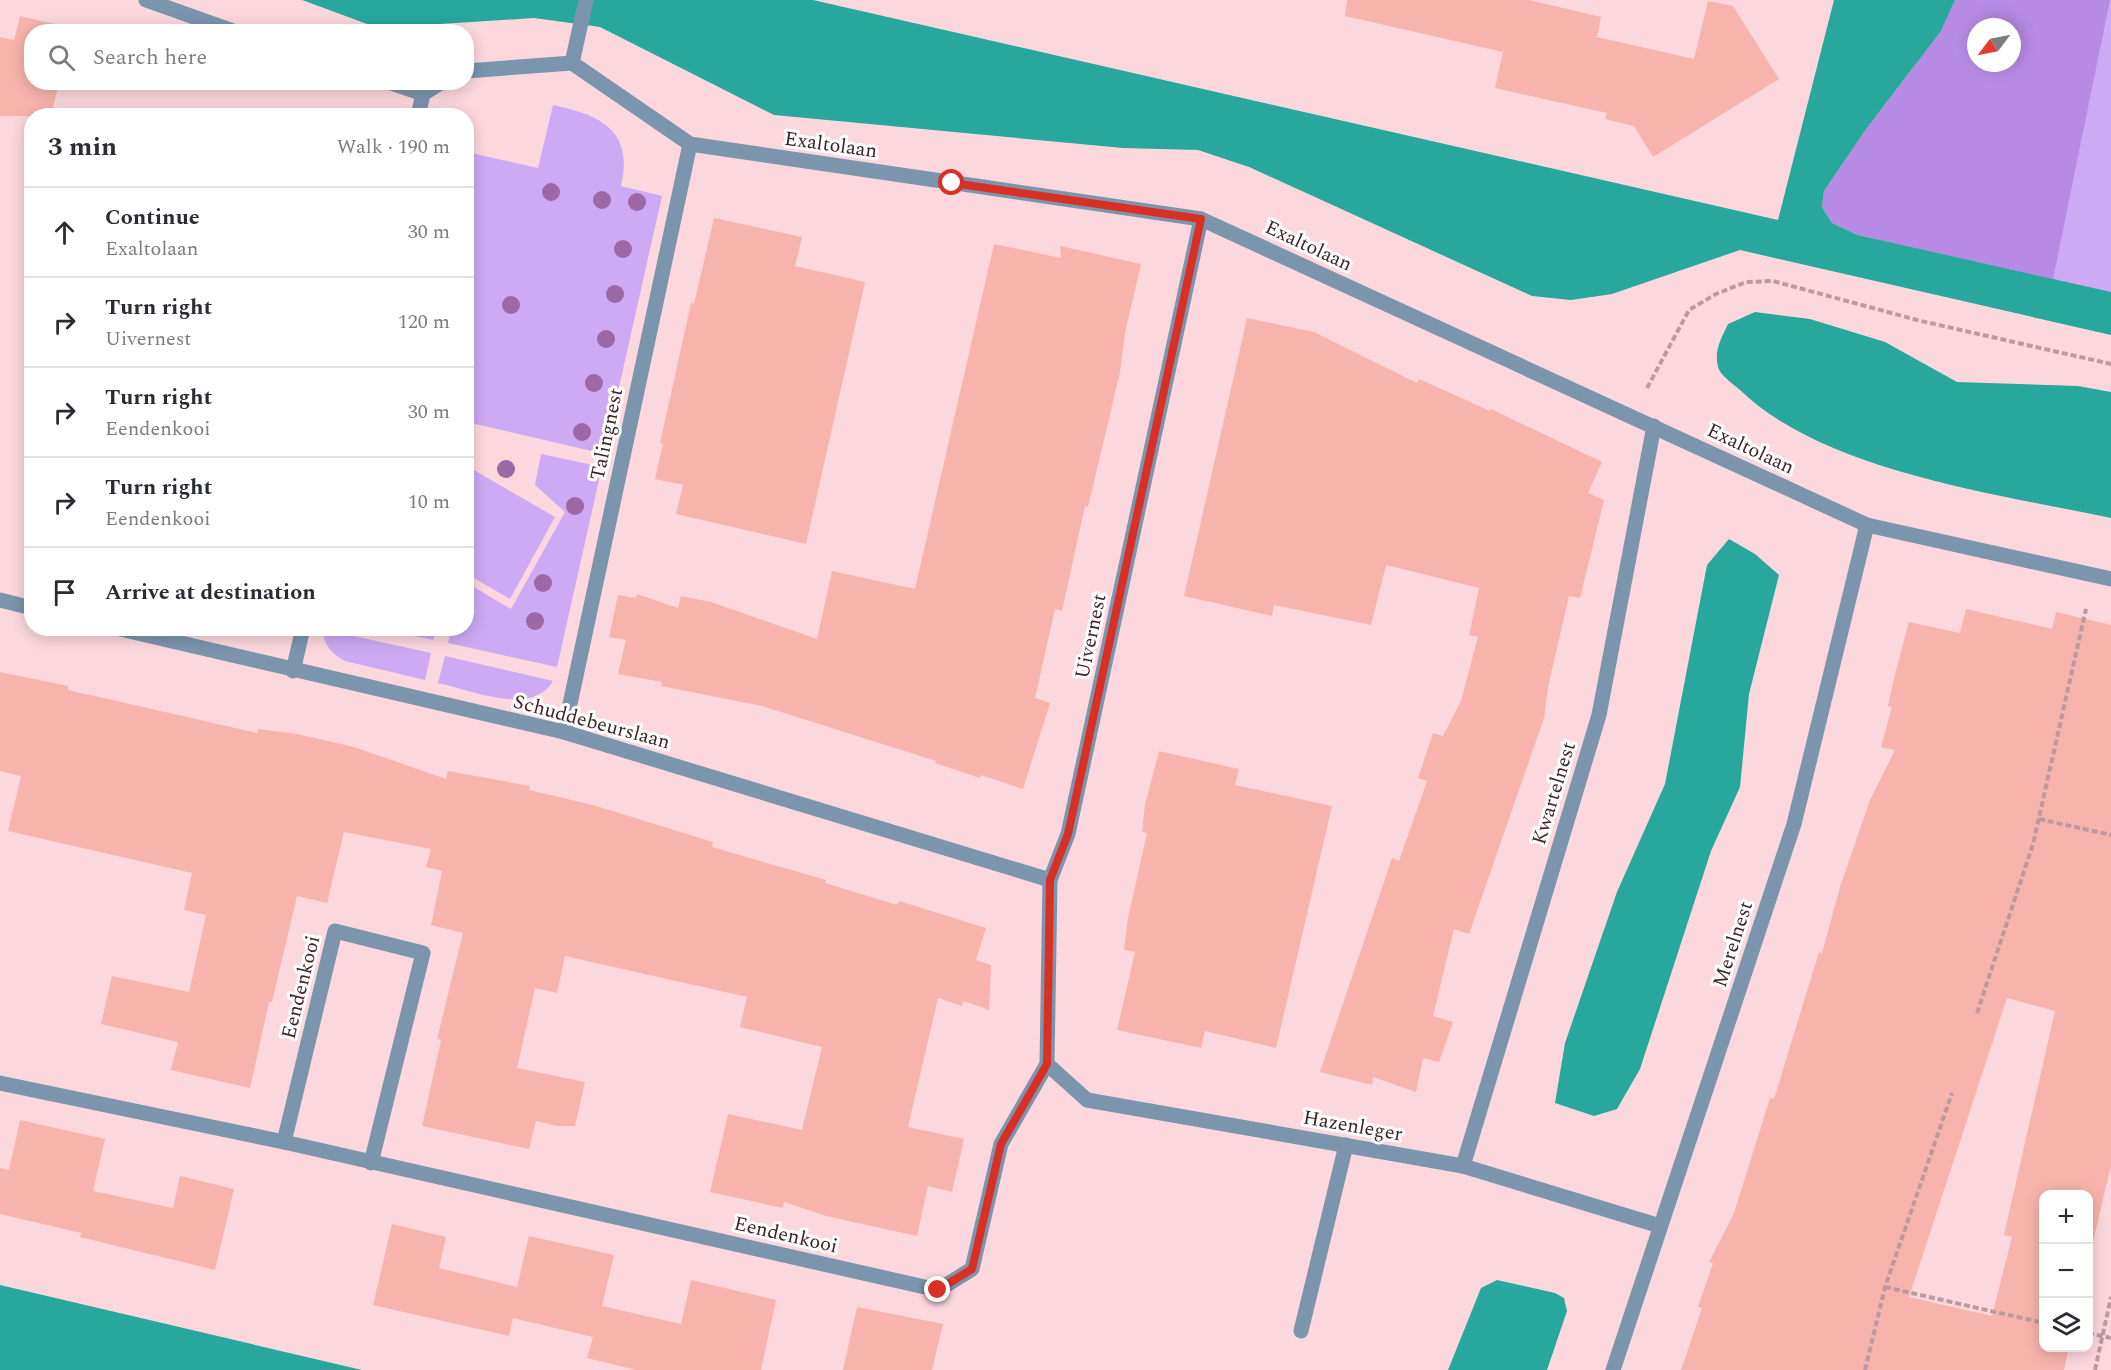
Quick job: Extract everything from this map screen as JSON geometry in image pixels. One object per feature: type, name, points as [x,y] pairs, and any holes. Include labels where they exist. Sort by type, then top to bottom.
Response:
[{"type":"street","points":[[146,0],[214,24]]},
{"type":"street","points":[[474,70],[572,63],[586,0]]},
{"type":"street","name":"Exaltolaan","points":[[572,63],[690,144],[1201,219],[1867,525],[2111,579]]},
{"type":"street","points":[[411,90],[423,94]]},
{"type":"street","points":[[420,108],[423,94],[429,90]]},
{"type":"street","name":"Talingnest","points":[[564,732],[690,144]]},
{"type":"street","name":"Uivernest","points":[[1047,1064],[1050,880],[1068,834],[1201,219]]},
{"type":"street","name":"Kwartelnest","points":[[1462,1166],[1599,715],[1654,426]]},
{"type":"street","name":"Merelnest","points":[[1613,1370],[1794,824],[1867,525]]},
{"type":"street","points":[[0,600],[24,606]]},
{"type":"street","name":"Schuddebeurslaan","points":[[149,636],[564,732],[1050,880]]},
{"type":"street","points":[[293,671],[301,636]]},
{"type":"street","name":"Eendenkooi","points":[[284,1142],[335,931],[423,953],[370,1163]]},
{"type":"street","name":"Hazenleger","points":[[1047,1064],[1087,1100],[1462,1166],[1660,1226]]},
{"type":"street","name":"Eendenkooi","points":[[0,1083],[284,1142],[938,1290],[972,1269],[1001,1144],[1047,1064]]},
{"type":"street","points":[[1301,1331],[1346,1145]]},
{"type":"path","points":[[1635,417],[1643,396],[1689,310],[1716,294],[1746,282],[1773,281],[1921,321],[2111,364]]},
{"type":"path","points":[[1977,1013],[2033,844],[2093,576]]},
{"type":"path","points":[[2039,819],[2111,835]]},
{"type":"path","points":[[1865,1370],[1885,1287],[1952,1093]]},
{"type":"path","points":[[1885,1287],[2039,1322]]},
{"type":"path","points":[[2095,1370],[2111,1297]]},
{"type":"path","points":[[2093,1334],[2111,1338]]},
{"type":"shaded area","points":[[1930,0],[2111,0],[2111,300],[1875,250]]},
{"type":"shaded area","points":[[1955,0],[2110,0],[2053,279],[1858,235],[1832,223],[1822,207],[1824,191],[1867,128],[1941,31]]},
{"type":"shaded area","points":[[553,105],[586,114],[610,129],[618,139],[623,152],[624,167],[621,186],[662,196],[604,454],[474,424],[474,154],[538,168]]},
{"type":"shaded area","points":[[541,454],[602,467],[557,667],[448,643],[450,636],[474,636],[474,587],[511,609],[565,512],[535,485]]},
{"type":"shaded area","points":[[474,470],[555,517],[510,599],[474,578]]},
{"type":"shaded area","points":[[323,636],[354,636],[431,653],[425,680],[345,661],[329,648]]},
{"type":"shaded area","points":[[414,636],[434,636],[433,640]]},
{"type":"shaded area","points":[[445,656],[553,681],[543,692],[531,697],[516,699],[483,695],[438,683]]},
{"type":"water","points":[[302,0],[813,0],[1778,220],[1834,0],[1955,0],[1941,31],[1867,128],[1824,191],[1822,207],[1832,223],[1858,235],[2111,292],[2111,335],[1740,250],[1612,294],[1571,300],[1532,296],[1249,167],[1198,150],[1123,148],[774,115],[600,27],[534,18],[440,24],[367,24]]},
{"type":"water","points":[[1755,312],[1810,319],[1885,342],[1957,382],[2078,386],[2111,392],[2111,518],[1966,489],[1915,476],[1865,460],[1818,441],[1776,418],[1727,379],[1718,367],[1718,350],[1728,324]]},
{"type":"water","points":[[1729,539],[1755,554],[1779,575],[1749,694],[1740,787],[1711,851],[1640,1069],[1617,1109],[1594,1116],[1555,1103],[1565,1043],[1617,892],[1665,784],[1707,565]]},
{"type":"water","points":[[1497,1280],[1555,1293],[1564,1298],[1567,1311],[1547,1370],[1448,1370],[1481,1288]]},
{"type":"water","points":[[0,1285],[362,1370],[0,1370]]},
{"type":"building","points":[[1347,0],[1529,0],[1601,17],[1597,37],[1694,59],[1708,1],[1733,6],[1779,79],[1653,157],[1634,126],[1605,119],[1607,113],[1495,88],[1503,52],[1345,16]]},
{"type":"building","points":[[20,16],[55,24],[24,24],[24,90],[57,90],[53,108],[24,108],[24,116],[0,116],[0,37],[14,40]]},
{"type":"building","points":[[714,218],[802,237],[795,266],[865,282],[806,544],[676,514],[683,485],[655,479],[663,444],[660,443],[691,303],[694,304]]},
{"type":"building","points":[[994,244],[1061,258],[1060,246],[1141,264],[1125,333],[1120,372],[1088,507],[1085,506],[1062,611],[1055,609],[1035,698],[1050,703],[1023,789],[981,775],[980,778],[935,763],[936,761],[762,706],[661,686],[662,682],[618,674],[626,640],[609,637],[618,595],[636,598],[637,594],[678,608],[681,596],[711,602],[817,639],[832,571],[915,589]]},
{"type":"building","points":[[1247,318],[1314,332],[1417,383],[1419,379],[1490,411],[1491,409],[1602,462],[1588,493],[1604,500],[1580,598],[1569,596],[1548,687],[1544,718],[1469,934],[1454,929],[1433,1016],[1453,1022],[1439,1062],[1423,1058],[1416,1092],[1373,1077],[1372,1085],[1320,1072],[1392,858],[1399,861],[1427,781],[1418,778],[1433,733],[1443,736],[1461,701],[1478,637],[1469,635],[1479,588],[1386,565],[1371,625],[1274,605],[1272,616],[1184,596]]},
{"type":"building","points":[[1966,609],[2052,629],[2056,612],[2111,625],[2111,1166],[2093,1242],[2093,1190],[2039,1190],[2039,1352],[2068,1352],[2064,1370],[1681,1370],[1702,1308],[1698,1307],[1713,1263],[1709,1262],[1734,1213],[1770,1098],[1774,1099],[1819,952],[1822,953],[1840,887],[1870,800],[1895,750],[1881,747],[1892,707],[1888,706],[1895,674],[1909,622],[1960,633]],"holes":[[[2007,998],[2055,1011],[2004,1235],[2012,1237],[1992,1316],[1909,1297]]]},
{"type":"building","points":[[0,672],[68,686],[68,690],[257,733],[258,729],[297,734],[354,747],[446,779],[448,771],[530,786],[529,790],[593,805],[713,842],[712,847],[826,880],[825,883],[897,905],[899,901],[986,928],[976,960],[991,965],[989,1010],[964,1001],[962,1006],[938,998],[908,1127],[964,1139],[952,1192],[928,1186],[917,1236],[826,1216],[784,1202],[783,1208],[710,1192],[728,1114],[802,1130],[822,1047],[740,1027],[747,997],[565,956],[557,993],[535,988],[517,1068],[585,1082],[575,1126],[558,1126],[536,1121],[529,1149],[422,1126],[441,1040],[437,1039],[463,933],[431,925],[442,871],[426,867],[431,849],[344,832],[327,903],[297,896],[272,1002],[269,1002],[250,1088],[171,1070],[178,1042],[101,1024],[112,976],[189,992],[206,915],[184,910],[192,873],[8,831],[21,776],[0,771]]},
{"type":"building","points":[[1159,751],[1239,769],[1235,785],[1332,806],[1276,1048],[1205,1031],[1201,1048],[1117,1030],[1135,952],[1124,950],[1128,918],[1147,833],[1142,832],[1145,805]]},
{"type":"building","points":[[20,1120],[105,1139],[93,1191],[173,1208],[180,1176],[234,1189],[215,1270],[80,1237],[81,1233],[0,1214],[0,1168],[9,1170]]},
{"type":"building","points":[[392,1224],[446,1237],[439,1268],[517,1287],[529,1236],[614,1255],[602,1306],[681,1324],[691,1280],[776,1300],[761,1370],[636,1370],[587,1358],[593,1337],[513,1318],[509,1336],[373,1305]]},
{"type":"building","points":[[857,1307],[943,1324],[932,1370],[843,1370]]},
{"type":"route","points":[[938,1290],[972,1269],[1001,1144],[1047,1064],[1050,880],[1068,834],[1201,219],[952,183]]}]
